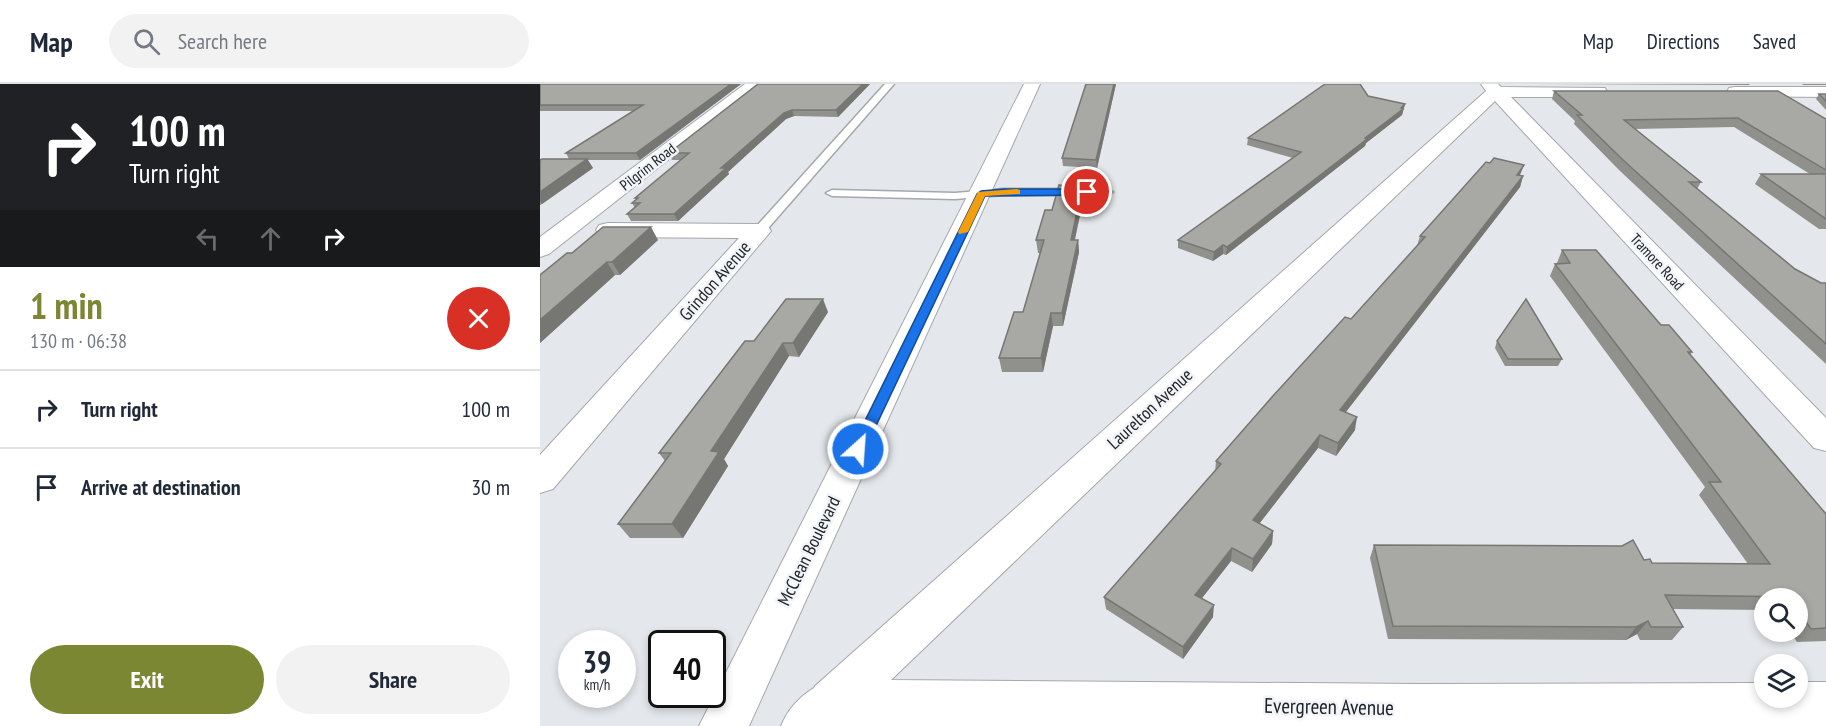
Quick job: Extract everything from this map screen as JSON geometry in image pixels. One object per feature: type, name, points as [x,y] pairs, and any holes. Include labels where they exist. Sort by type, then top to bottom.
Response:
[{"type":"street","name":"Pilgrim Road","points":[[540,249],[756,84]]},
{"type":"street","name":"McClean Boulevard","points":[[724,726],[1032,84]]},
{"type":"street","points":[[1489,86],[1613,92]]},
{"type":"street","name":"Tramore Road","points":[[1489,86],[1826,439]]},
{"type":"street","name":"Laurelton Avenue","points":[[819,714],[1489,86]]},
{"type":"street","points":[[1719,92],[1783,88],[1822,100]]},
{"type":"street","points":[[540,230],[759,231]]},
{"type":"street","name":"Grindon Avenue","points":[[540,479],[759,231]]},
{"type":"street","name":"Evergreen Avenue","points":[[819,714],[1421,717],[1826,706]]},
{"type":"lane","name":"Grindon Avenue","points":[[759,231],[890,84]]},
{"type":"lane","points":[[832,193],[955,196],[1004,192],[1107,192]]},
{"type":"building","points":[[540,84],[731,84],[636,153],[566,153],[643,105],[540,105]]},
{"type":"building","points":[[758,84],[863,84],[836,110],[792,110],[784,113],[721,168],[726,168],[674,214],[627,214],[640,203],[632,203],[638,198],[635,198],[689,153],[669,153]]},
{"type":"building","points":[[1086,84],[1114,84],[1096,160],[1062,158]]},
{"type":"building","points":[[1325,84],[1360,84],[1368,96],[1405,104],[1401,108],[1403,109],[1365,138],[1367,139],[1227,247],[1223,245],[1214,252],[1178,240],[1301,152],[1248,138]]},
{"type":"building","points":[[1554,91],[1778,91],[1826,119],[1826,170],[1738,118],[1624,120],[1701,182],[1689,182],[1795,269],[1821,283],[1826,283],[1826,344],[1623,160],[1577,115],[1582,115]]},
{"type":"building","points":[[1819,94],[1826,94],[1826,101]]},
{"type":"building","points":[[1494,158],[1524,165],[1517,175],[1523,176],[1340,410],[1357,417],[1338,443],[1320,435],[1253,520],[1273,531],[1253,559],[1232,548],[1195,595],[1214,605],[1183,647],[1104,597],[1221,464],[1216,461],[1272,397],[1345,317],[1351,319],[1425,237],[1420,236],[1486,162],[1490,163]]},
{"type":"building","points":[[587,159],[540,192],[540,160]]},
{"type":"building","points":[[1761,174],[1826,174],[1826,219]]},
{"type":"building","points":[[1059,185],[1082,188],[1071,240],[1078,240],[1062,313],[1051,313],[1041,358],[999,358],[1014,312],[1023,312],[1044,240],[1036,240],[1045,210],[1052,210]]},
{"type":"building","points":[[603,227],[651,227],[540,320],[540,275],[567,253],[572,253]]},
{"type":"building","points":[[1562,250],[1596,250],[1661,325],[1669,325],[1692,352],[1688,352],[1826,514],[1826,628],[1811,629],[1808,625],[1808,588],[1754,588],[1754,596],[1665,595],[1683,627],[1651,627],[1648,621],[1636,627],[1393,626],[1374,545],[1622,546],[1633,540],[1644,560],[1650,559],[1652,563],[1770,564],[1709,482],[1721,482],[1555,264],[1570,263]]},
{"type":"building","points":[[786,299],[823,299],[793,343],[783,343],[711,451],[719,452],[672,524],[618,524],[671,453],[659,453],[745,341],[754,341]]},
{"type":"building","points":[[1526,299],[1562,359],[1508,359],[1497,341]]},
{"type":"slow traffic","points":[[963,232],[981,194],[1017,192]]},
{"type":"route","points":[[858,449],[981,194],[1087,192]]}]
